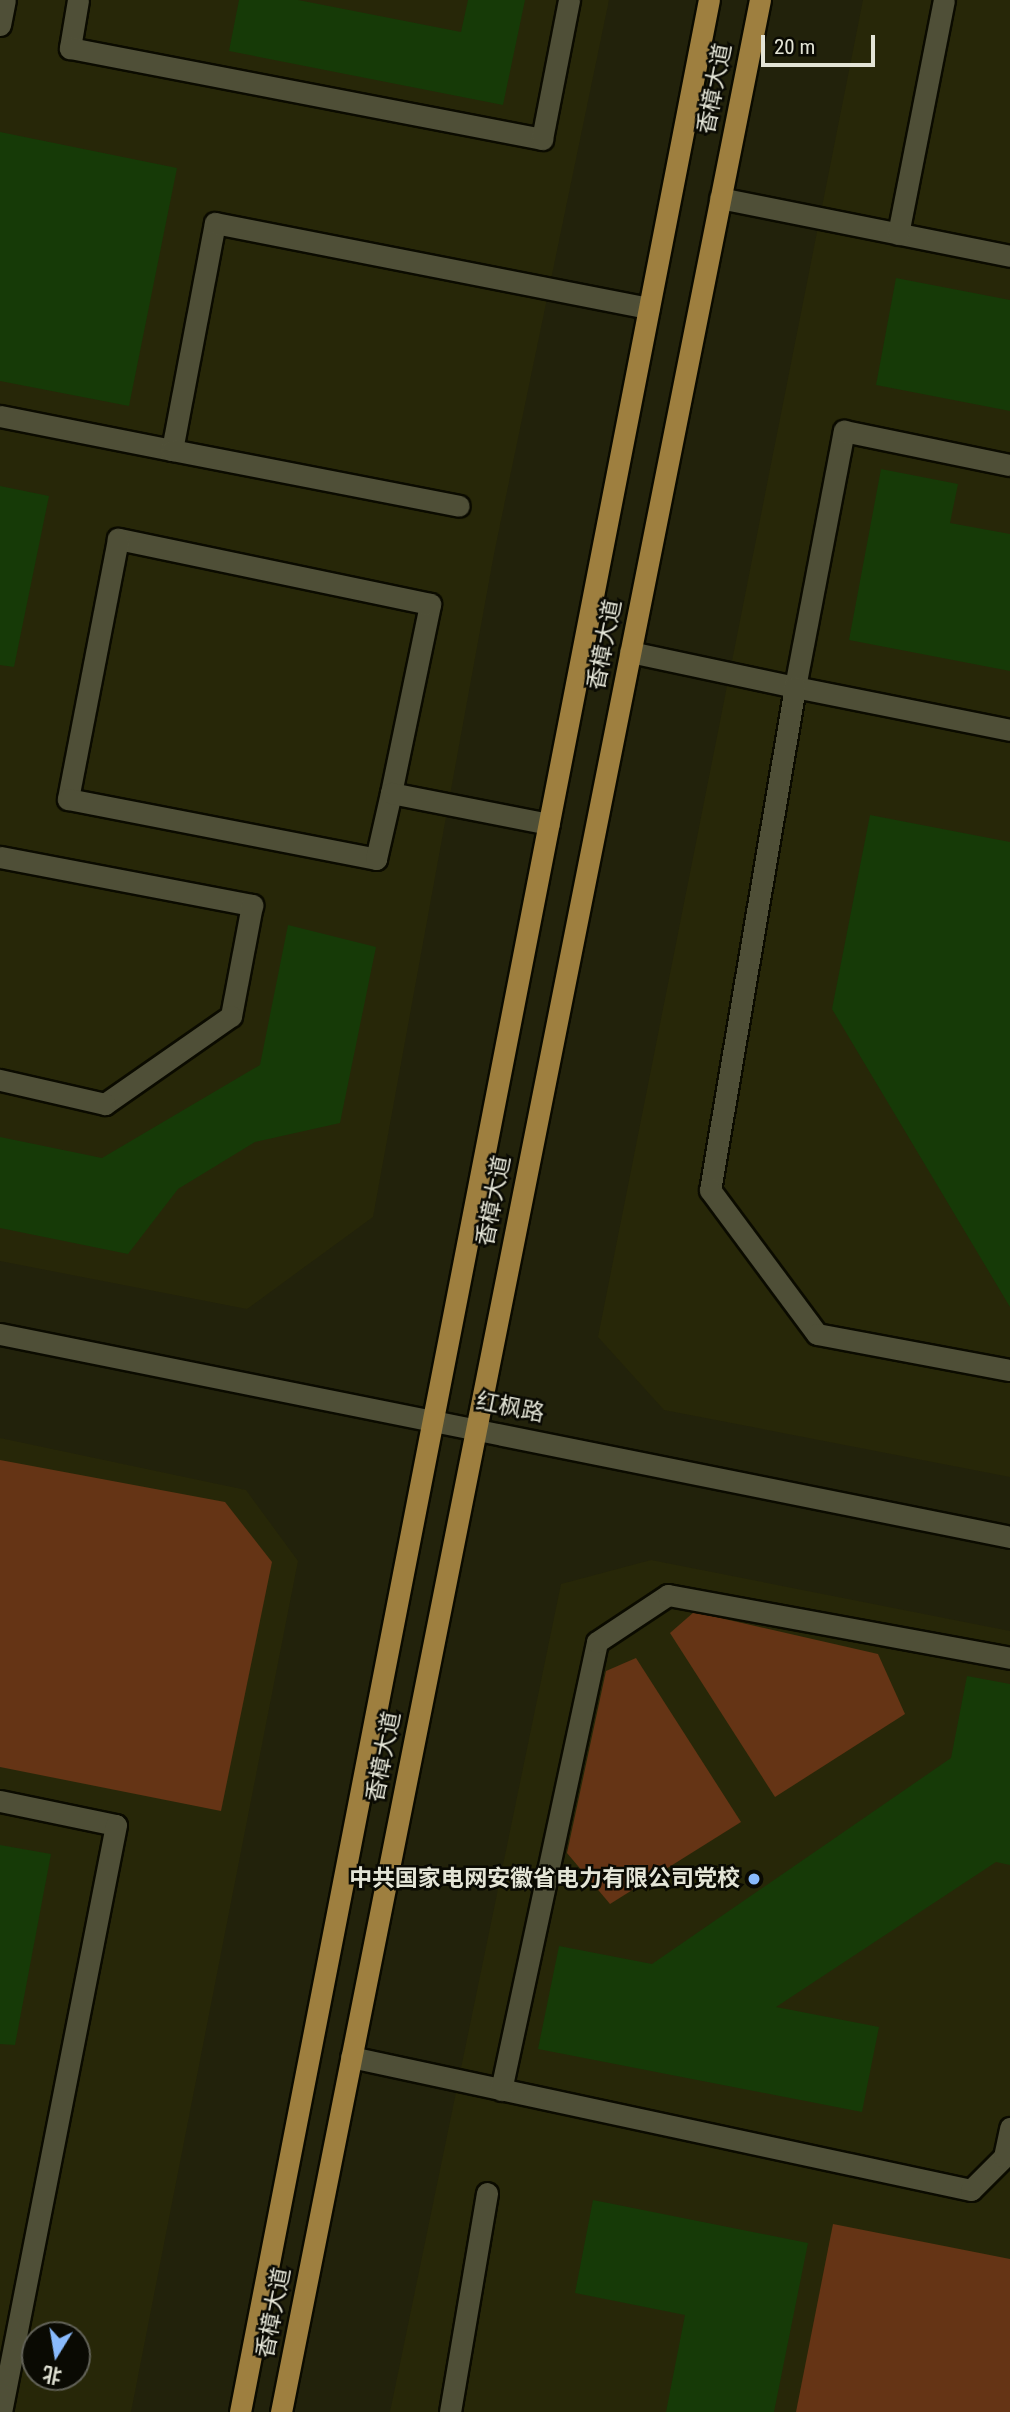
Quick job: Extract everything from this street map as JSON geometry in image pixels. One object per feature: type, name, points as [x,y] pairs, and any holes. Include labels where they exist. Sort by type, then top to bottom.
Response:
[{"type":"main road","name":"香樟大道","points":[[240,2412],[709,0]]},
{"type":"main road","name":"香樟大道","points":[[281,2412],[760,0]]},
{"type":"street","points":[[0,25],[5,0]]},
{"type":"street","points":[[78,0],[70,48],[542,139],[569,0]]},
{"type":"street","points":[[898,234],[944,0]]},
{"type":"street","points":[[720,198],[1010,256]]},
{"type":"street","points":[[172,450],[215,223],[649,308]]},
{"type":"street","points":[[0,416],[458,506]]},
{"type":"street","points":[[1010,465],[844,431],[795,687],[710,1189],[817,1334],[1010,1370]]},
{"type":"street","points":[[118,539],[430,604],[391,793],[376,859],[68,799],[118,539]]},
{"type":"street","points":[[630,652],[1010,730]]},
{"type":"street","points":[[391,793],[549,824]]},
{"type":"street","points":[[0,857],[252,905],[231,1016],[105,1104],[0,1080]]},
{"type":"street","name":"红枫路","points":[[0,1334],[1010,1536]]},
{"type":"street","points":[[501,2090],[597,1642],[668,1595],[1010,1658]]},
{"type":"street","points":[[0,1801],[116,1825],[1,2412]]},
{"type":"street","points":[[351,2057],[971,2190],[1004,2157],[1010,2128]]},
{"type":"street","points":[[450,2412],[487,2193]]},
{"type":"shaded area","points":[[0,0],[609,0],[494,554],[373,1217],[247,1309],[0,1261]]},
{"type":"shaded area","points":[[863,0],[1010,0],[1010,1477],[664,1410],[598,1337]]},
{"type":"shaded area","points":[[0,1438],[246,1490],[298,1561],[131,2412],[0,2412]]},
{"type":"shaded area","points":[[0,1460],[225,1502],[272,1562],[221,1811],[0,1767]]},
{"type":"shaded area","name":"中共国家电网安徽省电力有限公司党校","points":[[651,1560],[1010,1631],[1010,2412],[390,2412],[561,1584]]},
{"type":"shaded area","points":[[694,1612],[878,1654],[905,1714],[775,1797],[670,1633]]},
{"type":"shaded area","points":[[636,1658],[741,1822],[610,1904],[567,1853],[606,1671]]},
{"type":"shaded area","points":[[833,2224],[1010,2259],[1010,2412],[796,2412]]},
{"type":"building","points":[[239,0],[298,0],[461,32],[468,0],[525,0],[503,105],[229,51]]},
{"type":"building","points":[[0,132],[177,168],[129,406],[0,381]]},
{"type":"building","points":[[896,278],[1010,300],[1010,411],[876,385]]},
{"type":"building","points":[[881,469],[958,484],[950,523],[1010,534],[1010,671],[849,640]]},
{"type":"building","points":[[0,486],[49,496],[14,667],[0,665]]},
{"type":"building","points":[[870,815],[1010,842],[1010,1307],[832,1009]]},
{"type":"building","points":[[288,925],[376,947],[340,1123],[255,1142],[178,1189],[128,1254],[0,1228],[0,1137],[102,1158],[260,1065]]},
{"type":"building","points":[[967,1676],[1010,1684],[1010,1865],[996,1862],[776,2007],[879,2027],[862,2112],[538,2049],[559,1946],[652,1964],[951,1758]]},
{"type":"building","points":[[0,1845],[51,1854],[15,2045],[0,2044]]},
{"type":"building","points":[[593,2200],[808,2243],[774,2412],[666,2412],[685,2315],[575,2293]]},
{"type":"place","name":"中共国家电网安徽省电力有限公司党校","points":[[754,1879]]}]
